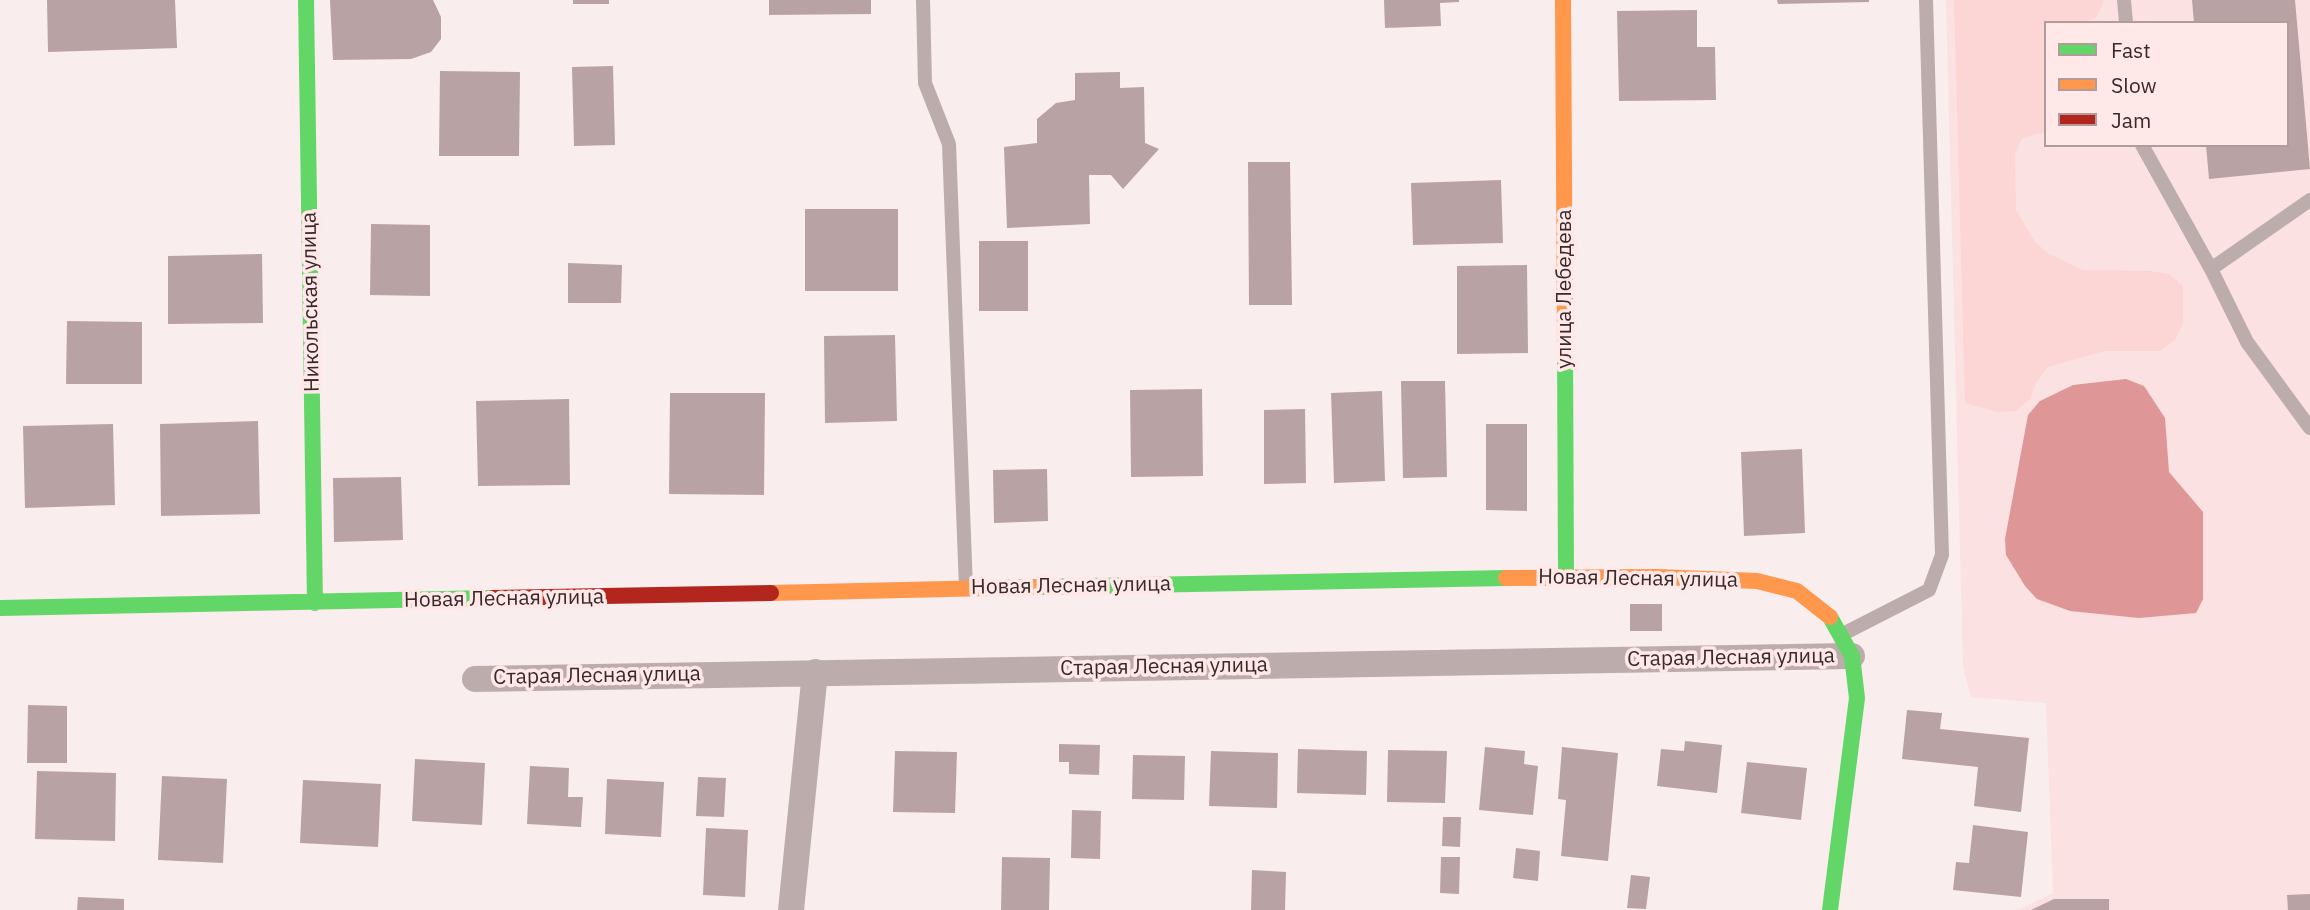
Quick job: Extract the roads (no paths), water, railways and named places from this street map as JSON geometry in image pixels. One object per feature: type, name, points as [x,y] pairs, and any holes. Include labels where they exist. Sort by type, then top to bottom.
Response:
[{"type":"street","name":"Никольская улица","points":[[306,0],[315,603]]},
{"type":"street","name":"улица Лебедева","points":[[1563,0],[1566,577]]},
{"type":"street","name":"Новая Лесная улица","points":[[0,608],[1566,577],[1658,576],[1757,581],[1797,591],[1827,611],[1846,646],[1857,698],[1830,910]]},
{"type":"street","name":"Старая Лесная улица","points":[[475,679],[1846,646]]},
{"type":"street","points":[[791,910],[815,672]]},
{"type":"lane","points":[[923,0],[925,83],[949,144],[966,588]]},
{"type":"lane","points":[[1846,646],[1929,590],[1942,555],[1926,0]]},
{"type":"lane","points":[[2124,0],[2126,21]]},
{"type":"lane","points":[[2143,147],[2211,268],[2247,342],[2310,428]]},
{"type":"lane","points":[[2211,268],[2310,200]]}]
